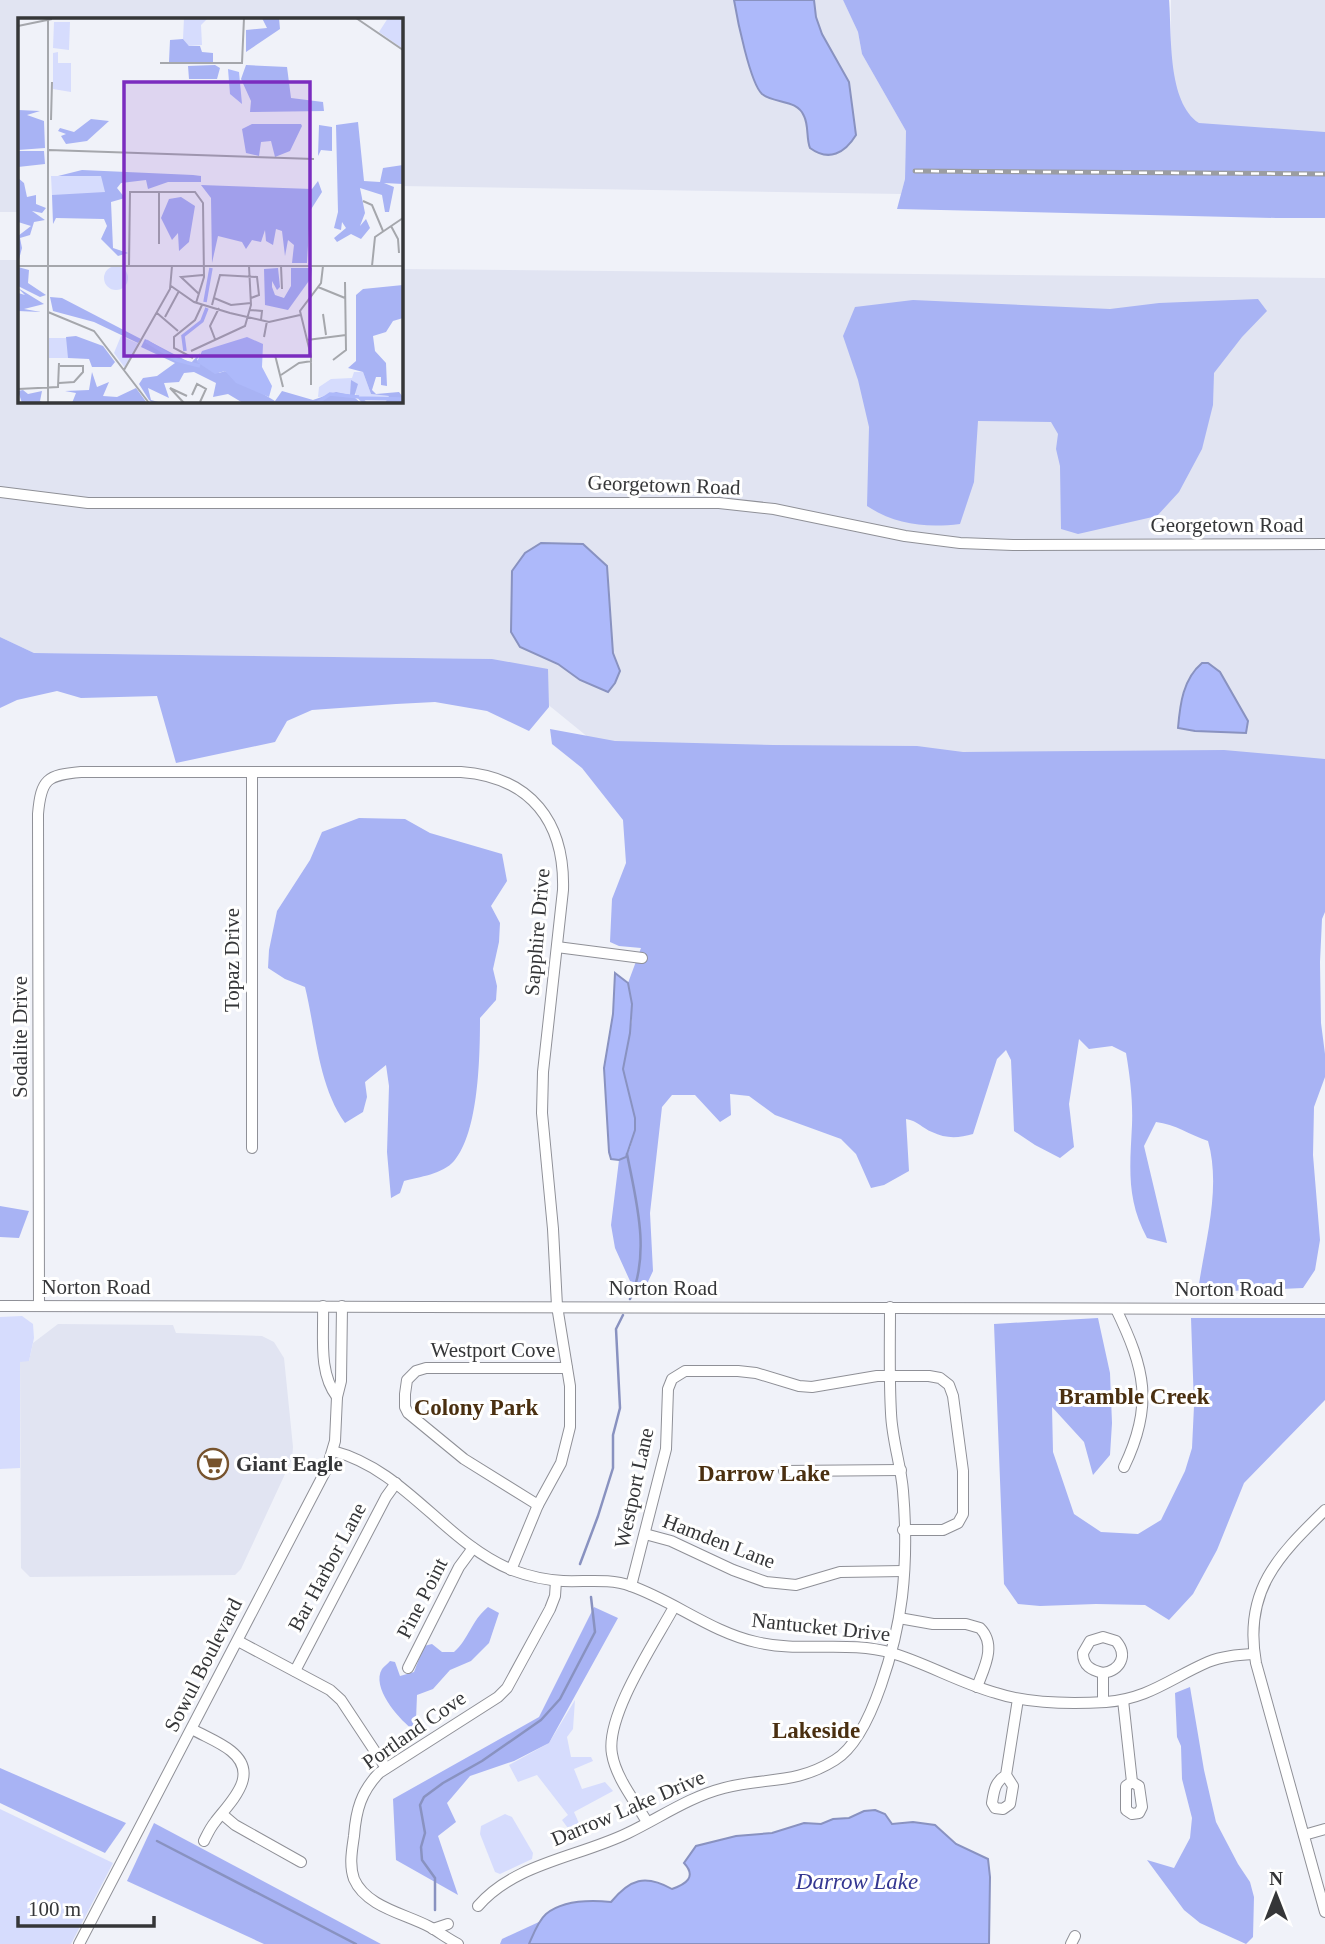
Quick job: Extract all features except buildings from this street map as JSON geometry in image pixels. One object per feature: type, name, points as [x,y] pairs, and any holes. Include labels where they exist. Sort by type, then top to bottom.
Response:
[{"type":"street","name":"Georgetown Road","points":[[0,492],[62,501],[110,503],[710,503],[774,509],[905,536],[960,543],[1325,544]]},
{"type":"street","name":"Sapphire Drive","points":[[56,775],[81,772],[485,774],[508,782],[531,799],[548,820],[556,836],[564,877],[542,1099],[553,1229],[556,1306],[570,1387],[567,1446],[561,1464],[538,1505],[512,1570]]},
{"type":"street","name":"Topaz Drive","points":[[252,772],[252,1148]]},
{"type":"street","name":"Sodalite Drive","points":[[39,1306],[38,814],[41,789],[56,775]]},
{"type":"street","points":[[557,947],[642,958]]},
{"type":"street","name":"Norton Road","points":[[0,1306],[1325,1309]]},
{"type":"street","name":"Sowul Boulevard","points":[[323,1306],[326,1376],[337,1397]]},
{"type":"street","name":"Sowul Boulevard","points":[[79,1944],[321,1480],[333,1451],[337,1428],[337,1397],[341,1381],[342,1306]]},
{"type":"street","name":"Darrow Lake Drive","points":[[478,1906],[496,1888],[521,1874],[629,1833],[687,1801],[722,1788],[795,1778],[815,1772],[839,1758],[867,1720],[882,1686],[899,1618],[904,1571],[901,1470],[891,1416],[890,1307]]},
{"type":"street","points":[[1116,1309],[1140,1364],[1143,1389],[1140,1429],[1124,1467]]},
{"type":"street","name":"Westport Cove","points":[[538,1505],[464,1459],[412,1416],[405,1407],[405,1384],[412,1373],[426,1368],[567,1368]]},
{"type":"street","name":"Westport Lane","points":[[631,1586],[666,1449],[670,1383],[676,1375],[691,1371],[756,1373],[791,1384],[812,1387],[890,1375]]},
{"type":"street","points":[[890,1375],[935,1376],[945,1381],[952,1390],[963,1471],[963,1514],[958,1523],[949,1529],[903,1530]]},
{"type":"street","name":"Nantucket Drive","points":[[333,1451],[370,1464],[397,1483],[473,1548],[512,1570],[556,1580],[603,1580],[631,1586],[723,1631],[758,1643],[797,1647],[851,1647],[890,1653],[976,1687],[1018,1699],[1103,1702],[1123,1700],[1162,1687],[1216,1659],[1254,1654]]},
{"type":"street","points":[[784,1471],[901,1470]]},
{"type":"street","name":"Bar Harbor Lane","points":[[295,1671],[386,1497],[397,1483]]},
{"type":"street","points":[[1325,1510],[1280,1555],[1265,1580],[1255,1613],[1254,1654],[1325,1912]]},
{"type":"street","name":"Hamden Lane","points":[[645,1534],[671,1541],[766,1582],[796,1585],[841,1572],[904,1571]]},
{"type":"street","name":"Pine Point","points":[[408,1668],[459,1567],[473,1548]]},
{"type":"street","name":"Portland Cove","points":[[458,1944],[369,1897],[360,1888],[353,1876],[351,1864],[356,1811],[360,1797],[369,1783],[386,1768],[498,1697],[507,1688],[550,1609],[556,1580]]},
{"type":"street","points":[[647,1822],[624,1784],[612,1756],[611,1734],[621,1705],[674,1607]]},
{"type":"street","points":[[899,1618],[933,1624],[966,1624],[981,1628],[988,1640],[988,1653],[976,1687]]},
{"type":"street","points":[[238,1641],[323,1685],[341,1700],[386,1768]]},
{"type":"street","points":[[1103,1673],[1103,1702]]},
{"type":"street","points":[[1006,1775],[1018,1699]]},
{"type":"street","points":[[1123,1700],[1132,1782]]},
{"type":"street","points":[[192,1730],[229,1749],[237,1757],[242,1769],[243,1781],[239,1792],[204,1841]]},
{"type":"street","points":[[222,1814],[235,1825],[301,1862]]},
{"type":"street","points":[[1304,1835],[1325,1829]]},
{"type":"street","points":[[433,1929],[448,1924]]},
{"type":"shaded area","points":[[0,0],[843,0],[858,32],[862,54],[906,131],[905,179],[901,194],[402,186],[402,18],[18,18],[18,212],[0,212]]},
{"type":"shaded area","points":[[843,0],[1169,0],[1176,84],[1181,100],[1199,123],[1325,132],[1325,218],[897,209],[905,179],[906,131],[862,54],[858,32]]},
{"type":"shaded area","points":[[1171,0],[1325,0],[1325,135],[1170,130]]},
{"type":"shaded area","points":[[0,260],[18,260],[18,402],[402,402],[402,269],[1325,278],[1325,761],[605,751],[492,659],[34,653],[0,637]]},
{"type":"shaded area","points":[[1258,299],[1267,311],[1242,337],[1214,373],[1213,405],[1202,449],[1179,492],[1157,516],[1078,534],[1061,529],[1060,466],[1056,449],[1058,434],[1051,422],[978,421],[974,482],[960,524],[912,524],[867,506],[869,427],[858,380],[843,336],[855,307],[913,300],[1110,309],[1159,303]]},
{"type":"shaded area","points":[[0,637],[34,653],[492,659],[548,669],[549,707],[529,731],[487,711],[435,702],[312,710],[287,721],[275,742],[176,763],[157,696],[81,698],[57,691],[17,700],[0,708]]},
{"type":"shaded area","points":[[550,729],[615,741],[917,746],[963,752],[1224,750],[1325,759],[1325,912],[1322,919],[1320,962],[1325,1077],[1314,1107],[1313,1155],[1320,1240],[1315,1270],[1303,1288],[1231,1291],[1199,1284],[1213,1194],[1212,1158],[1208,1141],[1176,1127],[1156,1122],[1144,1146],[1167,1243],[1147,1238],[1132,1196],[1132,1107],[1126,1053],[1112,1046],[1089,1049],[1079,1039],[1069,1104],[1074,1147],[1060,1158],[1014,1131],[1011,1060],[1006,1050],[997,1059],[973,1134],[942,1136],[906,1119],[909,1171],[884,1185],[871,1188],[856,1154],[841,1139],[775,1115],[749,1096],[730,1094],[731,1115],[720,1122],[695,1095],[672,1095],[662,1107],[650,1213],[653,1271],[646,1286],[630,1281],[615,1248],[611,1225],[619,1160],[626,1157],[635,1130],[635,1118],[623,1069],[632,1019],[628,983],[641,948],[619,946],[610,942],[612,899],[626,863],[623,820],[582,768],[552,744]]},
{"type":"shaded area","points":[[359,818],[405,819],[430,833],[502,854],[507,881],[491,906],[500,923],[493,969],[497,986],[496,1000],[480,1018],[476,1092],[469,1132],[454,1161],[444,1169],[404,1181],[400,1193],[391,1198],[387,1152],[389,1086],[386,1065],[365,1082],[367,1097],[363,1112],[345,1123],[323,1075],[305,987],[268,968],[277,911],[310,860],[322,832]]},
{"type":"shaded area","points":[[0,1206],[29,1211],[19,1238],[0,1237]]},
{"type":"shaded area","points":[[22,1316],[33,1324],[34,1338],[29,1361],[20,1362],[20,1468],[0,1469],[0,1317]]},
{"type":"shaded area","points":[[1098,1318],[1110,1373],[1110,1455],[1093,1475],[1084,1442],[1052,1407],[1053,1452],[1074,1514],[1101,1532],[1138,1534],[1161,1520],[1185,1471],[1192,1448],[1194,1406],[1191,1318],[1325,1318],[1325,1400],[1244,1483],[1217,1550],[1193,1594],[1169,1620],[1145,1605],[1018,1604],[1004,1584],[994,1324]]},
{"type":"shaded area","points":[[58,1324],[173,1325],[176,1333],[262,1336],[274,1342],[284,1358],[292,1459],[241,1569],[235,1575],[30,1577],[21,1568],[20,1361],[29,1361],[33,1343]]},
{"type":"shaded area","points":[[488,1607],[499,1613],[489,1643],[471,1661],[450,1670],[433,1689],[417,1695],[416,1720],[411,1728],[393,1710],[383,1693],[380,1684],[382,1669],[390,1661],[395,1662],[400,1676],[414,1672],[424,1646],[432,1644],[442,1652],[454,1652]]},
{"type":"shaded area","points":[[594,1607],[618,1618],[549,1743],[514,1761],[470,1776],[447,1803],[456,1822],[438,1836],[458,1895],[396,1860],[393,1799],[539,1717]]},
{"type":"shaded area","points":[[1190,1687],[1216,1822],[1250,1882],[1254,1897],[1253,1937],[1246,1944],[1200,1923],[1184,1910],[1147,1860],[1174,1868],[1190,1838],[1192,1818],[1182,1779],[1175,1693]]},
{"type":"shaded area","points":[[575,1700],[573,1729],[567,1737],[571,1757],[591,1757],[593,1761],[574,1769],[582,1789],[605,1782],[613,1791],[574,1812],[585,1837],[576,1839],[562,1820],[568,1815],[537,1775],[518,1782],[509,1765],[549,1743]]},
{"type":"shaded area","points":[[0,1768],[126,1823],[105,1853],[0,1803]]},
{"type":"shaded area","points":[[0,1809],[113,1863],[71,1944],[0,1944]]},
{"type":"shaded area","points":[[505,1814],[512,1817],[533,1853],[532,1859],[500,1874],[495,1872],[480,1834],[481,1826]]},
{"type":"shaded area","points":[[154,1823],[381,1944],[264,1944],[127,1881]]},
{"type":"shaded area","points":[[541,1921],[529,1944],[500,1944],[502,1939]]},
{"type":"water","points":[[734,0],[814,0],[822,34],[849,82],[856,135],[842,151],[830,155],[810,148],[806,120],[801,111],[791,104],[767,97],[757,88]]},
{"type":"water","points":[[541,543],[583,544],[607,566],[613,653],[620,671],[608,692],[580,680],[558,664],[520,647],[511,632],[512,571],[525,553]]},
{"type":"water","points":[[1202,663],[1208,663],[1220,672],[1248,721],[1246,733],[1178,728],[1181,701],[1187,684]]},
{"type":"water","points":[[615,973],[628,983],[632,1004],[623,1069],[635,1118],[635,1130],[626,1157],[619,1160],[611,1159],[609,1152],[604,1068],[613,1014]]},
{"type":"water","name":"Darrow Lake","points":[[875,1810],[885,1814],[892,1824],[913,1822],[935,1825],[956,1844],[988,1859],[989,1944],[529,1944],[543,1917],[553,1909],[586,1901],[611,1902],[625,1888],[638,1881],[654,1881],[672,1889],[682,1885],[690,1876],[684,1863],[696,1846],[736,1836],[772,1833],[804,1823],[821,1824]]},
{"type":"waterway","points":[[627,1154],[641,1245],[640,1264],[630,1299]]},
{"type":"waterway","points":[[580,1564],[613,1468],[613,1435],[620,1408],[616,1329],[623,1315]]},
{"type":"waterway","points":[[435,1910],[435,1878],[422,1860],[421,1847],[425,1833],[420,1805],[424,1797],[443,1783],[482,1761],[541,1720],[560,1699],[595,1632],[591,1597]]},
{"type":"waterway","points":[[157,1841],[356,1944]]},
{"type":"railway","points":[[915,171],[1325,174]]},
{"type":"place","name":"Giant Eagle","points":[[213,1464]]},
{"type":"district","name":"Bramble Creek","points":[[1134,1396]]},
{"type":"district","name":"Colony Park","points":[[476,1407]]},
{"type":"district","name":"Darrow Lake","points":[[764,1473]]},
{"type":"district","name":"Lakeside","points":[[816,1730]]}]
